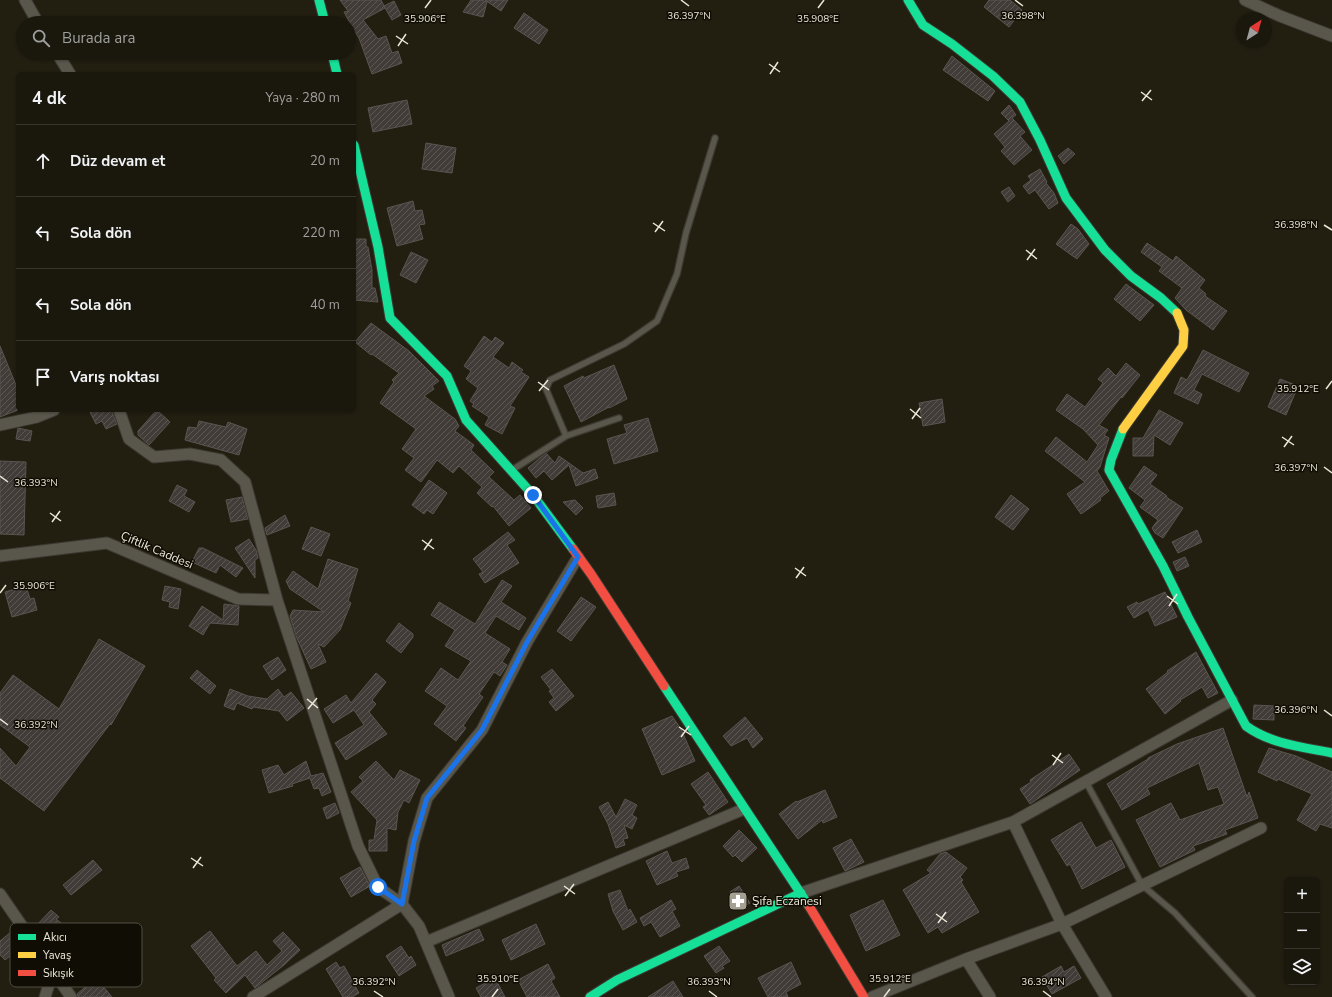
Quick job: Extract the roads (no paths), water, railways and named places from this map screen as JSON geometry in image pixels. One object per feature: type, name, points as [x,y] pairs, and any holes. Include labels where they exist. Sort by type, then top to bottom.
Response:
[{"type":"street","points":[[25,0],[34,16]]},
{"type":"street","points":[[319,0],[323,16]]},
{"type":"street","points":[[908,0],[922,25],[952,44],[993,76],[1020,102],[1040,140],[1066,198],[1092,233],[1105,250],[1131,276],[1161,298],[1177,313],[1184,330],[1182,346],[1122,430],[1109,470],[1163,566],[1188,617],[1246,726],[1254,733],[1267,739],[1332,753]]},
{"type":"street","points":[[1245,0],[1280,16],[1332,36]]},
{"type":"street","points":[[61,60],[69,72]]},
{"type":"street","points":[[334,60],[337,72]]},
{"type":"street","points":[[356,154],[378,247],[390,318],[447,376],[466,420],[533,495],[595,581],[744,809],[801,893],[864,997]]},
{"type":"street","points":[[0,425],[37,417],[49,412]]},
{"type":"street","points":[[120,412],[129,439],[154,457],[190,454],[221,460],[245,482],[277,600],[358,846],[378,887],[402,904],[419,926],[449,997]]},
{"type":"street","name":"Çiftlik Caddesi","points":[[0,556],[107,543],[238,599],[277,600]]},
{"type":"street","points":[[253,997],[402,904],[414,841],[427,798],[482,730],[527,642],[578,557]]},
{"type":"street","points":[[590,997],[617,980],[801,893],[1014,822],[1232,700]]},
{"type":"street","points":[[426,942],[744,809]]},
{"type":"street","points":[[1014,822],[1062,924],[1106,997]]},
{"type":"street","points":[[872,997],[966,959],[1062,924],[1261,828]]},
{"type":"street","points":[[0,894],[20,923]]},
{"type":"street","points":[[966,959],[990,997]]},
{"type":"street","points":[[45,997],[48,987]]},
{"type":"street","points":[[64,987],[71,997]]},
{"type":"lane","points":[[566,436],[546,389],[550,380],[624,344],[657,321],[677,274],[686,233],[715,138]]},
{"type":"lane","points":[[511,471],[566,436],[619,418]]},
{"type":"lane","points":[[1086,782],[1142,885],[1175,913],[1252,997]]},
{"type":"place","name":"Şifa Eczanesi","points":[[738,901]]}]
